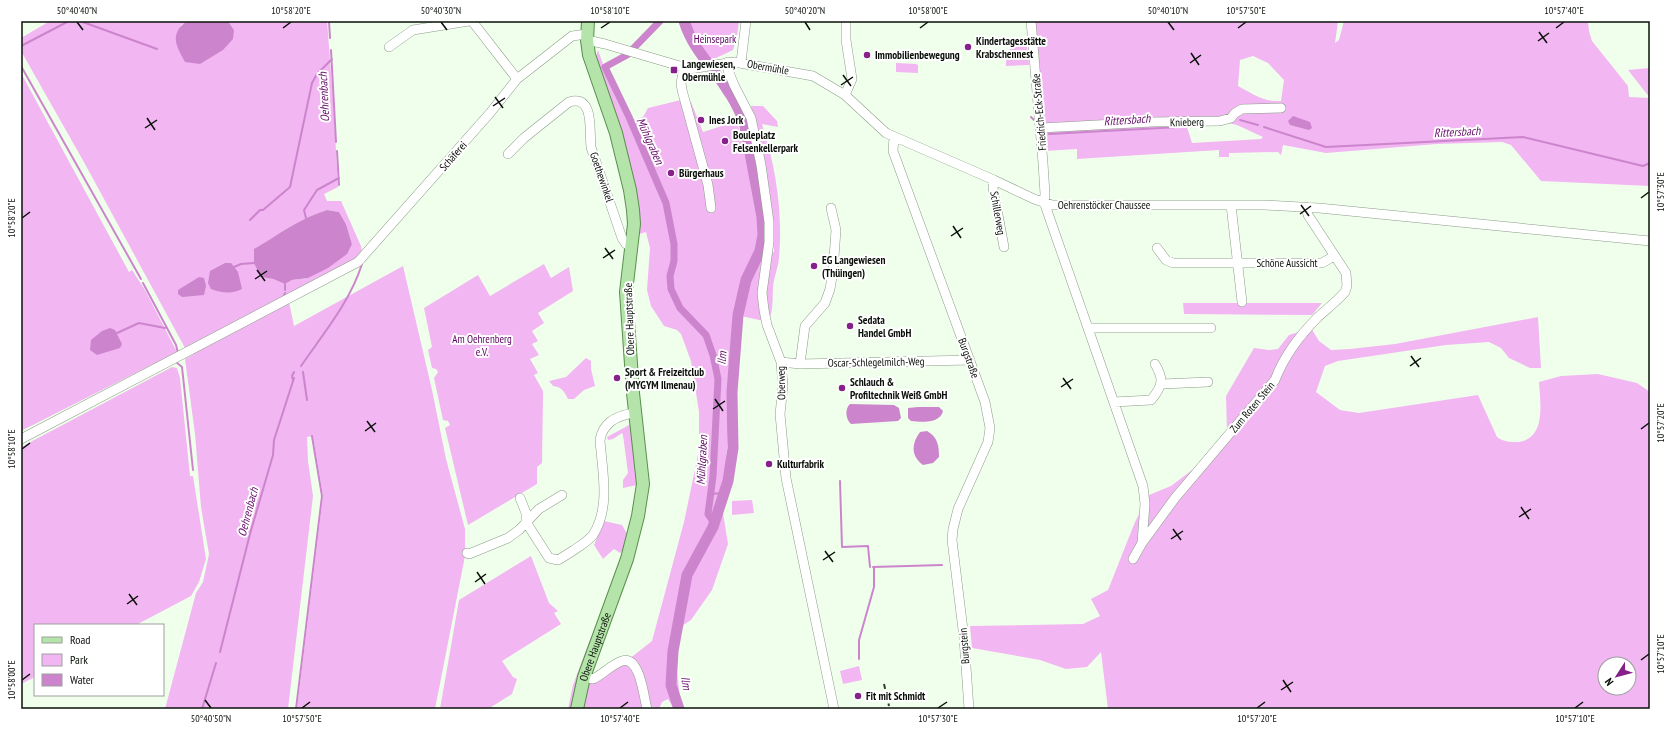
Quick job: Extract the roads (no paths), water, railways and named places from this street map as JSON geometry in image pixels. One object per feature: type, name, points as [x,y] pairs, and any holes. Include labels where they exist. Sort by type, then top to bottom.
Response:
[{"type":"main road","name":"Obere Hauptstraße","points":[[577,709],[582,683],[628,559],[638,516],[643,484],[635,413],[626,292],[634,217],[630,190],[616,133],[589,55],[587,37],[588,21]]},
{"type":"street","points":[[389,47],[413,30],[470,21],[517,79]]},
{"type":"street","points":[[741,62],[746,21]]},
{"type":"street","points":[[845,95],[852,79],[846,40],[846,21]]},
{"type":"street","name":"Friedrich-Eck-Straße","points":[[1031,21],[1041,128],[1045,194],[1044,202]]},
{"type":"street","name":"Schäferei","points":[[21,439],[358,262],[485,119],[517,79],[572,36],[587,37]]},
{"type":"street","name":"Obermühle","points":[[587,37],[684,68],[698,68],[728,62],[741,62],[813,76],[826,83]]},
{"type":"street","name":"Oberweg","points":[[728,62],[728,70],[734,85],[751,118],[759,153],[769,222],[769,242],[762,293],[767,325],[781,362],[783,386],[780,414],[786,478],[834,709]]},
{"type":"street","points":[[684,68],[681,83],[682,90],[708,185],[711,208]]},
{"type":"street","name":"Oehrenstöcker Chaussee","points":[[826,83],[845,95],[881,130],[1052,205],[1231,205],[1306,207],[1650,241]]},
{"type":"street","name":"Goethewinkel","points":[[508,154],[524,138],[569,102],[575,100],[584,104],[589,115],[592,147],[595,159],[622,238],[626,244],[631,247]]},
{"type":"street","name":"Knieberg","points":[[1041,128],[1152,122],[1220,121],[1231,118],[1235,113],[1242,109],[1281,108]]},
{"type":"street","name":"Burgstraße","points":[[894,137],[894,151],[985,402],[990,435],[958,509],[953,529],[952,540],[956,582]]},
{"type":"street","name":"Schillerweg","points":[[994,180],[993,188],[1004,247]]},
{"type":"street","name":"Zum Roten Stein","points":[[1044,202],[1145,494],[1142,543]]},
{"type":"street","points":[[1231,205],[1242,302]]},
{"type":"street","name":"Zum Roten Stein","points":[[1133,559],[1142,543],[1175,498],[1275,380],[1282,362],[1294,345],[1317,318],[1345,292],[1347,286],[1346,273],[1308,215],[1306,207]]},
{"type":"street","points":[[800,364],[805,326],[825,303],[830,289],[836,230],[831,208]]},
{"type":"street","name":"Schöne Aussicht","points":[[1156,248],[1166,260],[1173,263],[1322,263],[1334,256]]},
{"type":"street","points":[[1088,328],[1211,328]]},
{"type":"street","name":"Oscar-Schlegelmilch-Weg","points":[[781,362],[800,364],[970,360]]},
{"type":"street","points":[[1114,402],[1151,400],[1162,384],[1162,378],[1155,364]]},
{"type":"street","points":[[1162,384],[1208,382]]},
{"type":"street","points":[[520,498],[526,513],[526,522],[546,553],[554,560],[561,558],[588,540],[597,526],[603,503],[604,490],[600,440],[601,432],[606,425],[618,418],[635,413]]},
{"type":"street","points":[[467,553],[469,554],[486,546],[501,542],[519,530],[544,505],[562,495]]},
{"type":"street","name":"Burgstein","points":[[956,582],[964,638],[969,709]]},
{"type":"street","points":[[582,683],[593,679],[622,661],[630,662],[634,665],[638,673],[647,709]]},
{"type":"water","points":[[187,21],[228,21],[234,30],[233,39],[223,50],[200,64],[185,62],[177,45],[176,35],[181,26]]},
{"type":"water","points":[[1293,116],[1310,122],[1312,128],[1309,130],[1290,125],[1288,121]]},
{"type":"water","points":[[327,210],[339,212],[346,224],[352,244],[347,254],[328,268],[308,278],[292,280],[285,284],[273,279],[261,277],[254,263],[254,249],[298,222]]},
{"type":"water","points":[[225,263],[231,263],[238,272],[242,289],[235,292],[227,292],[211,289],[208,283],[210,271]]},
{"type":"water","points":[[199,277],[204,278],[206,286],[204,295],[182,297],[178,294],[178,290]]},
{"type":"water","points":[[110,328],[115,330],[122,344],[120,348],[97,355],[90,350],[91,340],[102,331]]},
{"type":"water","points":[[850,404],[894,405],[899,408],[901,418],[898,421],[851,424],[846,414],[847,408]]},
{"type":"water","points":[[939,407],[943,411],[938,418],[934,420],[925,422],[911,421],[908,418],[908,408]]},
{"type":"water","points":[[927,431],[936,439],[939,449],[939,457],[933,463],[923,465],[914,454],[914,445],[920,432]]},
{"type":"waterway","points":[[21,46],[69,21]]},
{"type":"waterway","points":[[80,21],[157,49]]},
{"type":"waterway","name":"Oehrenbach","points":[[329,21],[330,38]]},
{"type":"waterway","name":"Mühlgraben","points":[[660,21],[627,55],[605,67],[629,117],[666,203],[674,244],[674,261],[670,276],[671,289],[680,308],[706,335],[713,355],[718,379],[713,476],[708,514],[714,523]]},
{"type":"waterway","name":"Ilm","points":[[679,709],[671,685],[673,651],[687,575],[713,527],[728,481],[733,448],[732,392],[738,315],[746,280],[760,251],[763,235],[762,217],[744,121],[730,94],[698,50],[684,21]]},
{"type":"waterway","name":"Oehrenbach","points":[[331,50],[336,142]]},
{"type":"waterway","points":[[250,220],[260,210],[263,210],[290,187],[312,83],[317,74],[332,59]]},
{"type":"waterway","points":[[21,66],[141,279]]},
{"type":"waterway","name":"Rittersbach","points":[[1031,117],[1034,120]]},
{"type":"waterway","name":"Rittersbach","points":[[1240,120],[1258,125]]},
{"type":"waterway","name":"Rittersbach","points":[[1049,134],[1198,126]]},
{"type":"waterway","name":"Rittersbach","points":[[1264,127],[1326,147],[1523,137],[1643,166],[1650,163]]},
{"type":"waterway","name":"Oehrenbach","points":[[337,151],[339,185]]},
{"type":"waterway","points":[[306,218],[304,210],[317,190],[339,178]]},
{"type":"waterway","points":[[234,267],[241,264],[254,263]]},
{"type":"waterway","name":"Oehrenbach","points":[[301,366],[343,305],[357,278],[362,264]]},
{"type":"waterway","points":[[143,283],[176,345],[178,353]]},
{"type":"waterway","points":[[285,284],[285,290]]},
{"type":"waterway","points":[[283,298],[285,293]]},
{"type":"waterway","points":[[117,333],[139,323],[165,328]]},
{"type":"waterway","points":[[176,362],[182,367],[193,470]]},
{"type":"waterway","name":"Oehrenbach","points":[[293,380],[292,376],[294,372]]},
{"type":"waterway","points":[[303,372],[307,400]]},
{"type":"waterway","name":"Oehrenbach","points":[[220,652],[250,534],[273,455],[274,440],[294,378]]},
{"type":"waterway","points":[[296,709],[322,496],[312,436]]},
{"type":"waterway","points":[[840,481],[842,547],[868,546],[870,567]]},
{"type":"waterway","points":[[711,494],[723,493]]},
{"type":"waterway","points":[[873,567],[942,565]]},
{"type":"waterway","points":[[859,659],[859,640],[874,587],[874,568]]},
{"type":"waterway","name":"Oehrenbach","points":[[202,709],[216,663]]},
{"type":"railway","points":[[884,684],[889,706]]},
{"type":"place","name":"Kindertagesstätte Krabschennest","points":[[968,47]]},
{"type":"place","name":"Immobilienbewegung","points":[[867,55]]},
{"type":"place","name":"Langewiesen, Obermühle","points":[[674,70]]},
{"type":"place","name":"Ines Jork","points":[[701,120]]},
{"type":"place","name":"Bouleplatz Felsenkellerpark","points":[[725,141]]},
{"type":"place","name":"Bürgerhaus","points":[[671,173]]},
{"type":"place","name":"EG Langewiesen (Thüingen)","points":[[814,266]]},
{"type":"place","name":"Sedata Handel GmbH","points":[[850,326]]},
{"type":"place","name":"Sport & Freizeitclub (MYGYM Ilmenau)","points":[[617,378]]},
{"type":"place","name":"Schlauch & Profiltechnik Weiß GmbH","points":[[842,388]]},
{"type":"place","name":"Kulturfabrik","points":[[769,464]]},
{"type":"place","name":"Fit mit Schmidt","points":[[858,696]]},
{"type":"park label","name":"Heinsepark","points":[[715,39]]},
{"type":"park label","name":"Am Oehrenberg e.V.","points":[[482,345]]}]
